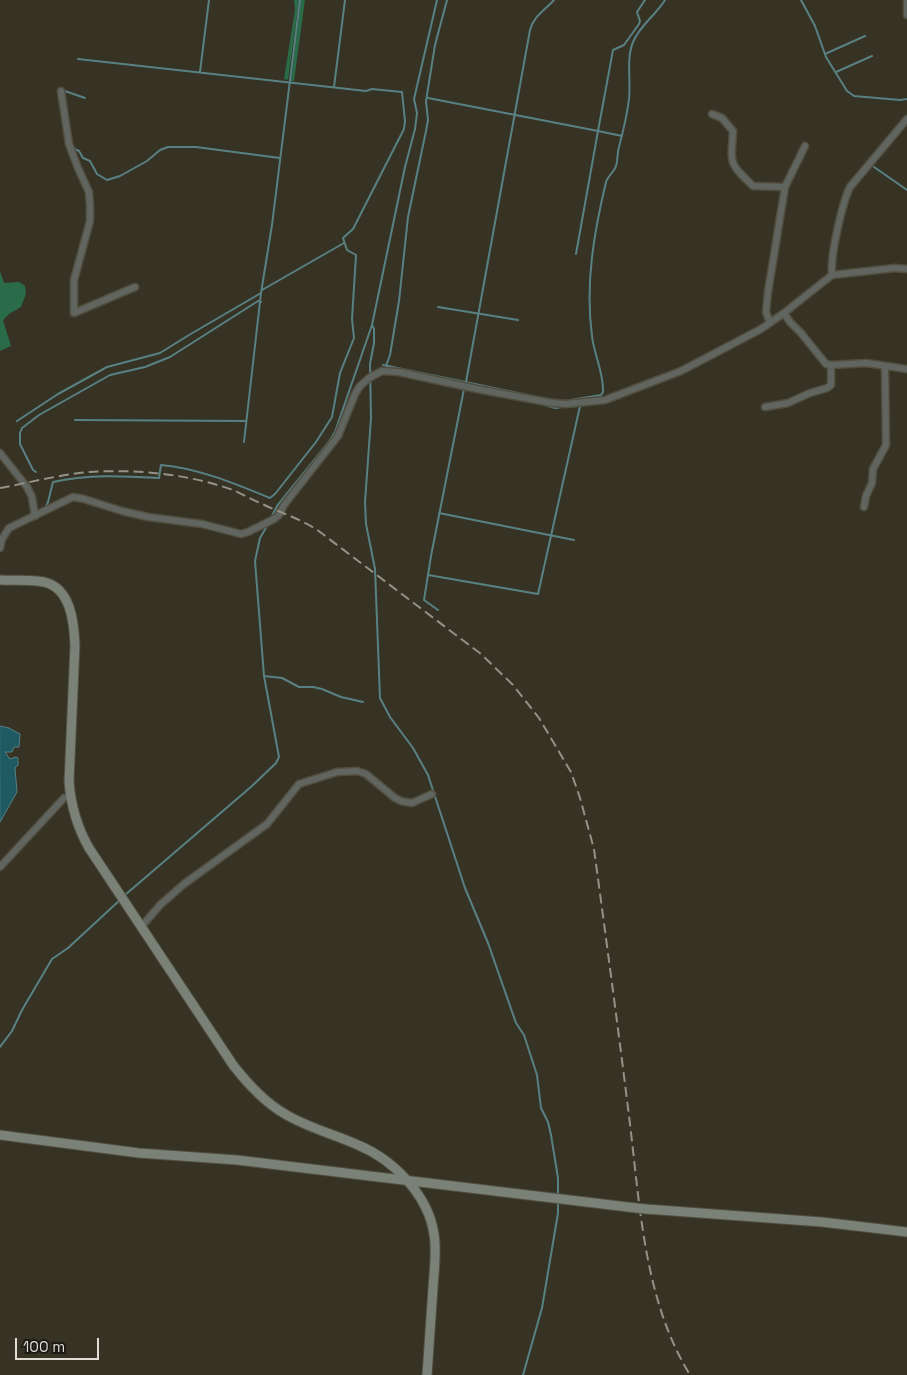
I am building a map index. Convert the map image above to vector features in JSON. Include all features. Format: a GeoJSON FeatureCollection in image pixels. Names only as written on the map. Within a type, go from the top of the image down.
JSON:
{"type":"FeatureCollection","features":[{"type":"Feature","properties":{"kind":"main road"},"geometry":{"type":"LineString","coordinates":[[0,580],[46,582],[58,589],[70,608],[74,631],[74,645],[69,782],[76,821],[81,835],[233,1065],[246,1082],[283,1114],[306,1126],[357,1144],[377,1154],[407,1180],[420,1198],[432,1224],[436,1252],[427,1375]]}},
{"type":"Feature","properties":{"kind":"main road"},"geometry":{"type":"LineString","coordinates":[[0,1135],[130,1152],[237,1160],[641,1208],[822,1222],[907,1232]]}},
{"type":"Feature","properties":{"kind":"street"},"geometry":{"type":"LineString","coordinates":[[907,1],[907,15]]}},
{"type":"Feature","properties":{"kind":"street"},"geometry":{"type":"LineString","coordinates":[[61,91],[69,144],[89,192],[90,206],[90,221],[74,280],[74,313],[136,287]]}},
{"type":"Feature","properties":{"kind":"street"},"geometry":{"type":"LineString","coordinates":[[712,114],[722,118],[733,131],[732,163],[735,169],[753,186],[785,187]]}},
{"type":"Feature","properties":{"kind":"street"},"geometry":{"type":"LineString","coordinates":[[832,275],[845,197],[850,187],[907,119]]}},
{"type":"Feature","properties":{"kind":"street"},"geometry":{"type":"LineString","coordinates":[[770,323],[766,312],[768,292],[785,187],[804,146]]}},
{"type":"Feature","properties":{"kind":"street"},"geometry":{"type":"LineString","coordinates":[[0,548],[2,539],[9,528],[72,497],[139,515],[202,524],[241,534],[248,532],[279,515],[284,505],[338,436],[360,386],[369,378],[382,371],[399,372],[552,403],[566,404],[605,400],[681,371],[770,323],[832,275],[895,268],[907,269]]}},
{"type":"Feature","properties":{"kind":"street"},"geometry":{"type":"LineString","coordinates":[[784,313],[826,364],[866,363],[907,369]]}},
{"type":"Feature","properties":{"kind":"street"},"geometry":{"type":"LineString","coordinates":[[765,407],[788,403],[810,393],[828,388],[831,380],[831,365]]}},
{"type":"Feature","properties":{"kind":"street"},"geometry":{"type":"LineString","coordinates":[[864,506],[872,483],[873,469],[886,445],[885,366]]}},
{"type":"Feature","properties":{"kind":"street"},"geometry":{"type":"LineString","coordinates":[[0,452],[27,487],[32,497],[35,516]]}},
{"type":"Feature","properties":{"kind":"street"},"geometry":{"type":"LineString","coordinates":[[141,927],[160,905],[184,884],[267,824],[299,784],[337,772],[357,771],[366,774],[401,801],[412,803],[432,794]]}},
{"type":"Feature","properties":{"kind":"street"},"geometry":{"type":"LineString","coordinates":[[0,867],[64,798],[70,796]]}},
{"type":"Feature","properties":{"kind":"green space"},"geometry":{"type":"Polygon","coordinates":[[[294,0],[299,0],[288,80],[284,79],[295,10],[294,0]]]}},
{"type":"Feature","properties":{"kind":"green space"},"geometry":{"type":"Polygon","coordinates":[[[301,0],[305,0],[294,81],[291,81],[301,0]]]}},
{"type":"Feature","properties":{"kind":"green space"},"geometry":{"type":"Polygon","coordinates":[[[0,271],[4,283],[19,282],[25,286],[26,294],[21,307],[3,320],[11,346],[0,351],[0,271]]]}},
{"type":"Feature","properties":{"kind":"water"},"geometry":{"type":"Polygon","coordinates":[[[0,726],[20,734],[19,747],[14,747],[12,752],[5,752],[10,759],[18,758],[18,765],[15,768],[17,792],[0,822],[0,726]]]}},
{"type":"Feature","properties":{"kind":"waterway"},"geometry":{"type":"LineString","coordinates":[[200,72],[209,0]]}},
{"type":"Feature","properties":{"kind":"waterway"},"geometry":{"type":"LineString","coordinates":[[17,421],[58,394],[107,367],[160,353],[261,293],[272,225],[300,0]]}},
{"type":"Feature","properties":{"kind":"waterway"},"geometry":{"type":"LineString","coordinates":[[334,87],[345,0]]}},
{"type":"Feature","properties":{"kind":"waterway"},"geometry":{"type":"LineString","coordinates":[[437,0],[414,99],[417,113],[415,129],[405,167],[372,325],[374,329],[374,343],[370,364],[371,418],[365,502],[366,524],[375,569],[380,698],[390,717],[413,748],[428,775],[465,888],[488,943],[516,1023],[524,1035],[537,1075],[541,1108],[548,1122],[551,1135],[558,1178],[558,1196]]}},
{"type":"Feature","properties":{"kind":"waterway"},"geometry":{"type":"LineString","coordinates":[[386,366],[390,355],[399,301],[408,217],[428,120],[426,101],[435,45],[447,0]]}},
{"type":"Feature","properties":{"kind":"waterway"},"geometry":{"type":"LineString","coordinates":[[466,382],[530,30],[537,17],[554,0]]}},
{"type":"Feature","properties":{"kind":"waterway"},"geometry":{"type":"LineString","coordinates":[[428,98],[598,131],[613,50],[624,45],[639,24],[637,12],[645,0]]}},
{"type":"Feature","properties":{"kind":"waterway"},"geometry":{"type":"LineString","coordinates":[[383,365],[547,399],[565,401],[601,395],[603,385],[593,343],[590,317],[590,278],[594,239],[606,182],[616,166],[626,117],[629,99],[629,63],[633,42],[640,30],[665,0]]}},
{"type":"Feature","properties":{"kind":"waterway"},"geometry":{"type":"LineString","coordinates":[[801,0],[815,26],[826,57],[847,91],[854,96],[907,99]]}},
{"type":"Feature","properties":{"kind":"waterway"},"geometry":{"type":"LineString","coordinates":[[825,54],[865,36]]}},
{"type":"Feature","properties":{"kind":"waterway"},"geometry":{"type":"LineString","coordinates":[[836,72],[872,56]]}},
{"type":"Feature","properties":{"kind":"waterway"},"geometry":{"type":"LineString","coordinates":[[46,508],[53,482],[92,477],[159,478],[161,465],[203,473],[270,498],[275,494],[316,442],[332,417],[340,373],[354,338],[352,319],[356,255],[347,250],[343,238],[353,229],[404,129],[405,121],[402,92],[372,89],[366,91],[78,59]]}},
{"type":"Feature","properties":{"kind":"waterway"},"geometry":{"type":"LineString","coordinates":[[64,94],[65,91],[85,98]]}},
{"type":"Feature","properties":{"kind":"waterway"},"geometry":{"type":"LineString","coordinates":[[576,254],[598,131],[622,136]]}},
{"type":"Feature","properties":{"kind":"waterway"},"geometry":{"type":"LineString","coordinates":[[71,143],[83,158],[90,161],[97,174],[107,180],[120,176],[147,161],[160,150],[168,147],[196,147],[280,158]]}},
{"type":"Feature","properties":{"kind":"waterway"},"geometry":{"type":"LineString","coordinates":[[874,167],[907,190]]}},
{"type":"Feature","properties":{"kind":"waterway"},"geometry":{"type":"LineString","coordinates":[[262,290],[344,243]]}},
{"type":"Feature","properties":{"kind":"waterway"},"geometry":{"type":"LineString","coordinates":[[244,442],[261,293]]}},
{"type":"Feature","properties":{"kind":"waterway"},"geometry":{"type":"LineString","coordinates":[[36,472],[33,470],[20,444],[20,433],[22,428],[39,415],[110,375],[145,367],[170,357],[258,301],[261,302]]}},
{"type":"Feature","properties":{"kind":"waterway"},"geometry":{"type":"LineString","coordinates":[[438,307],[518,320]]}},
{"type":"Feature","properties":{"kind":"waterway"},"geometry":{"type":"LineString","coordinates":[[270,520],[277,506],[335,432],[372,325]]}},
{"type":"Feature","properties":{"kind":"waterway"},"geometry":{"type":"LineString","coordinates":[[438,610],[424,600],[464,389]]}},
{"type":"Feature","properties":{"kind":"waterway"},"geometry":{"type":"LineString","coordinates":[[538,403],[555,408],[562,407]]}},
{"type":"Feature","properties":{"kind":"waterway"},"geometry":{"type":"LineString","coordinates":[[567,407],[587,405]]}},
{"type":"Feature","properties":{"kind":"waterway"},"geometry":{"type":"LineString","coordinates":[[428,575],[538,594],[580,406]]}},
{"type":"Feature","properties":{"kind":"waterway"},"geometry":{"type":"LineString","coordinates":[[75,420],[246,421]]}},
{"type":"Feature","properties":{"kind":"waterway"},"geometry":{"type":"LineString","coordinates":[[439,513],[574,540]]}},
{"type":"Feature","properties":{"kind":"waterway"},"geometry":{"type":"LineString","coordinates":[[125,895],[252,786],[276,763],[279,757],[264,676],[255,561],[260,538],[267,526]]}},
{"type":"Feature","properties":{"kind":"waterway"},"geometry":{"type":"LineString","coordinates":[[264,676],[282,678],[299,687],[322,689],[341,697],[363,702]]}},
{"type":"Feature","properties":{"kind":"waterway"},"geometry":{"type":"LineString","coordinates":[[0,1047],[12,1031],[52,959],[68,948],[120,900]]}},
{"type":"Feature","properties":{"kind":"waterway"},"geometry":{"type":"LineString","coordinates":[[523,1375],[542,1308],[558,1213],[558,1201]]}},
{"type":"Feature","properties":{"kind":"railway"},"geometry":{"type":"LineString","coordinates":[[0,488],[79,473],[126,471],[180,476],[233,490],[316,529],[481,654],[513,685],[539,718],[571,772],[594,849],[646,1249],[662,1314],[674,1345],[690,1375]]}}]}
